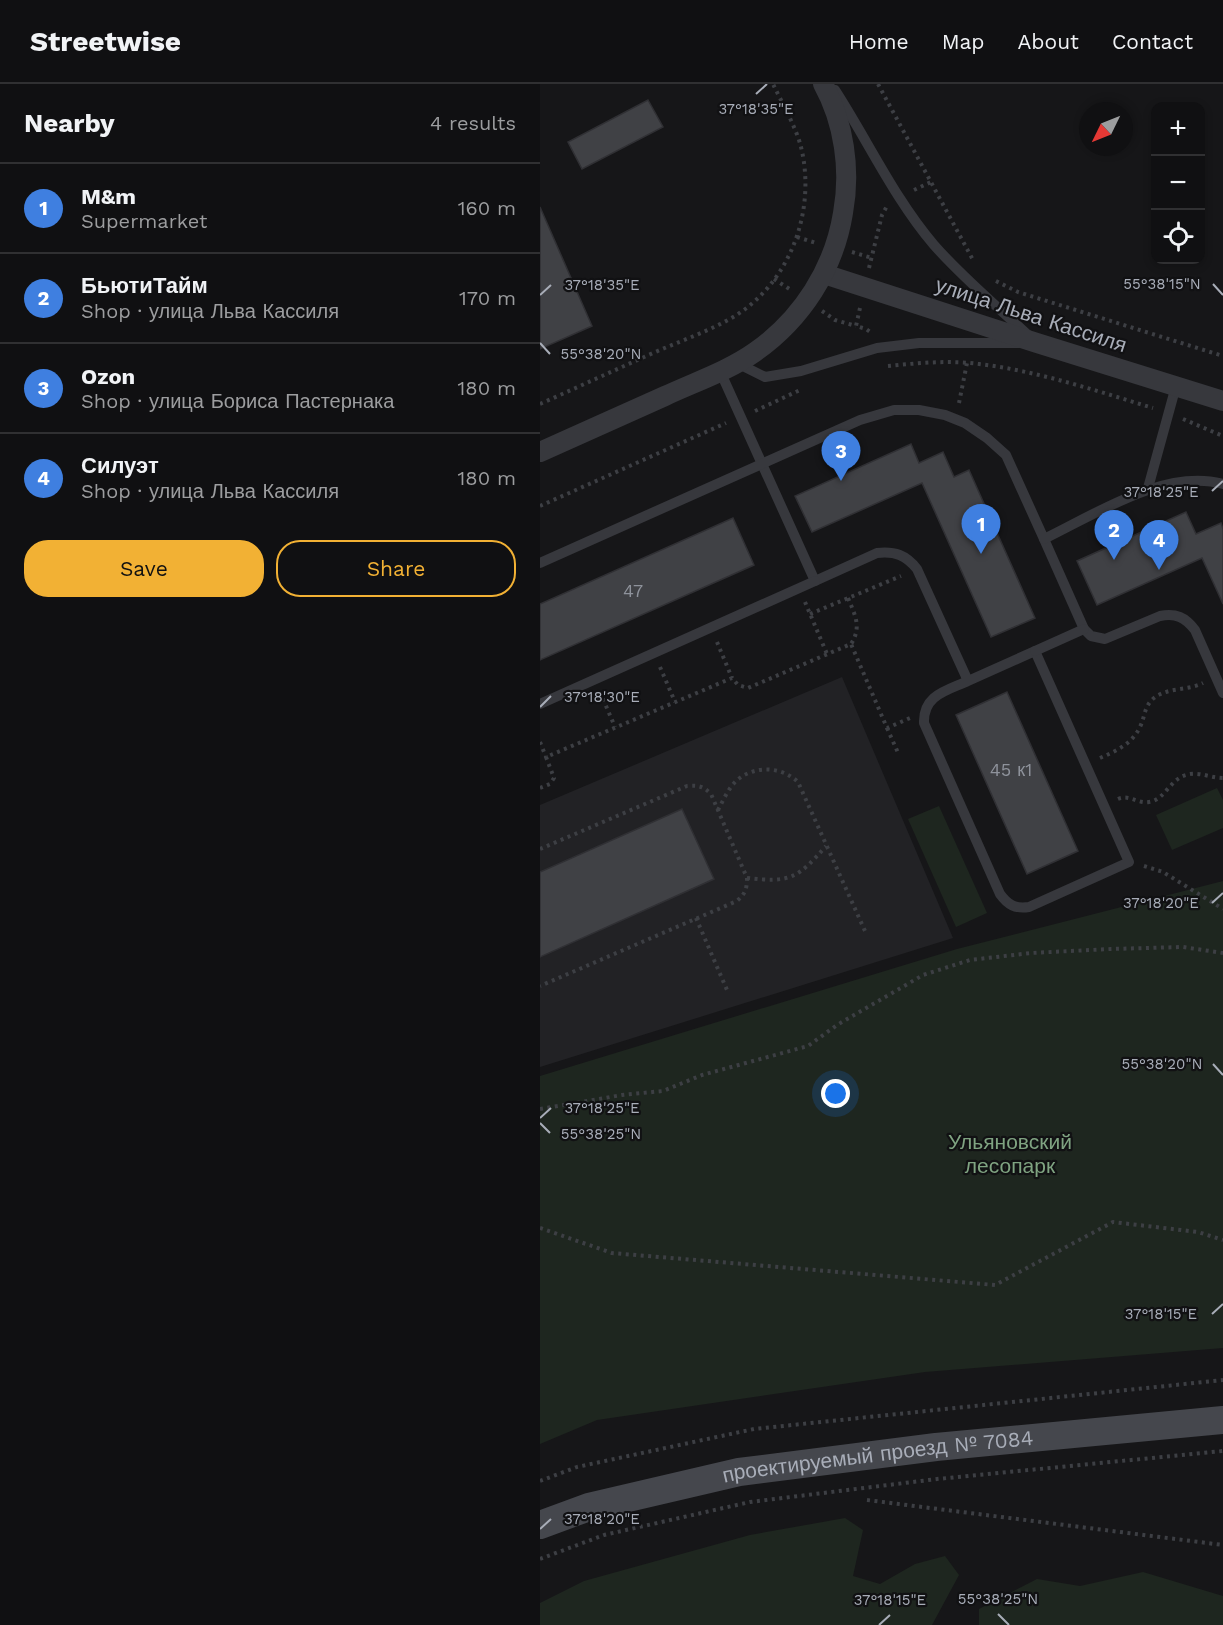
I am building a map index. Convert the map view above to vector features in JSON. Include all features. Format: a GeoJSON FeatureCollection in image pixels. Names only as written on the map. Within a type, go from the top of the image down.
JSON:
{"type":"FeatureCollection","features":[{"type":"Feature","properties":{"kind":"street"},"geometry":{"type":"LineString","coordinates":[[540,452],[728,367],[755,352],[784,328],[807,302],[824,274],[841,225],[846,200],[844,143],[829,95],[823,84]]}},
{"type":"Feature","properties":{"kind":"street","name":"улица Льва Кассиля"},"geometry":{"type":"LineString","coordinates":[[824,274],[1223,401]]}},
{"type":"Feature","properties":{"kind":"street","name":"проектируемый проезд № 7084"},"geometry":{"type":"LineString","coordinates":[[540,1525],[589,1507],[739,1472],[936,1447],[1223,1420]]}},
{"type":"Feature","properties":{"kind":"lane"},"geometry":{"type":"LineString","coordinates":[[831,84],[899,198],[934,244],[959,271],[1037,343]]}},
{"type":"Feature","properties":{"kind":"lane"},"geometry":{"type":"LineString","coordinates":[[815,581],[741,417],[728,367],[765,377],[801,371],[877,348],[919,343],[1037,343]]}},
{"type":"Feature","properties":{"kind":"lane"},"geometry":{"type":"LineString","coordinates":[[1148,488],[1176,386]]}},
{"type":"Feature","properties":{"kind":"lane"},"geometry":{"type":"LineString","coordinates":[[540,563],[860,420],[894,411],[919,410],[956,418],[987,438],[1006,455],[1084,629],[1091,636],[1105,639],[1160,616],[1169,614],[1179,616],[1195,630],[1223,693]]}},
{"type":"Feature","properties":{"kind":"lane"},"geometry":{"type":"LineString","coordinates":[[1044,539],[1148,488],[1198,480],[1223,484]]}},
{"type":"Feature","properties":{"kind":"lane"},"geometry":{"type":"LineString","coordinates":[[540,704],[877,553],[886,552],[902,555],[917,569],[968,681]]}},
{"type":"Feature","properties":{"kind":"lane"},"geometry":{"type":"LineString","coordinates":[[1035,651],[1129,862],[1029,907],[1016,908],[999,894],[928,734],[924,723],[924,712],[931,699],[968,681],[1084,629]]}},
{"type":"Feature","properties":{"kind":"path"},"geometry":{"type":"LineString","coordinates":[[540,404],[729,320],[759,296],[774,279],[797,237],[803,217],[806,192],[801,146],[773,84]]}},
{"type":"Feature","properties":{"kind":"path"},"geometry":{"type":"LineString","coordinates":[[878,84],[958,233],[979,266]]}},
{"type":"Feature","properties":{"kind":"path"},"geometry":{"type":"LineString","coordinates":[[992,278],[1018,292],[1223,356]]}},
{"type":"Feature","properties":{"kind":"path"},"geometry":{"type":"LineString","coordinates":[[883,366],[927,362],[967,363],[1036,375],[1168,412],[1223,436]]}},
{"type":"Feature","properties":{"kind":"path"},"geometry":{"type":"LineString","coordinates":[[956,418],[967,363]]}},
{"type":"Feature","properties":{"kind":"path"},"geometry":{"type":"LineString","coordinates":[[540,506],[803,389]]}},
{"type":"Feature","properties":{"kind":"path"},"geometry":{"type":"LineString","coordinates":[[810,614],[917,569]]}},
{"type":"Feature","properties":{"kind":"path"},"geometry":{"type":"LineString","coordinates":[[799,588],[827,654]]}},
{"type":"Feature","properties":{"kind":"path"},"geometry":{"type":"LineString","coordinates":[[711,627],[732,678],[738,685],[748,688],[851,644],[858,623],[848,598]]}},
{"type":"Feature","properties":{"kind":"path"},"geometry":{"type":"LineString","coordinates":[[851,644],[899,755]]}},
{"type":"Feature","properties":{"kind":"path"},"geometry":{"type":"LineString","coordinates":[[654,653],[675,702]]}},
{"type":"Feature","properties":{"kind":"path"},"geometry":{"type":"LineString","coordinates":[[1085,764],[1117,750],[1130,741],[1140,726],[1145,709],[1154,698],[1165,692],[1190,688],[1216,677]]}},
{"type":"Feature","properties":{"kind":"path"},"geometry":{"type":"LineString","coordinates":[[546,757],[732,678]]}},
{"type":"Feature","properties":{"kind":"path"},"geometry":{"type":"LineString","coordinates":[[594,680],[615,728]]}},
{"type":"Feature","properties":{"kind":"path"},"geometry":{"type":"LineString","coordinates":[[887,728],[924,712]]}},
{"type":"Feature","properties":{"kind":"path"},"geometry":{"type":"LineString","coordinates":[[540,742],[554,778],[550,784],[540,788]]}},
{"type":"Feature","properties":{"kind":"path"},"geometry":{"type":"LineString","coordinates":[[718,810],[736,782],[751,772],[765,769],[791,775],[798,782],[865,931]]}},
{"type":"Feature","properties":{"kind":"path"},"geometry":{"type":"LineString","coordinates":[[1104,805],[1126,796],[1142,803],[1153,801],[1158,799],[1175,780],[1188,774],[1196,773],[1223,778]]}},
{"type":"Feature","properties":{"kind":"path"},"geometry":{"type":"LineString","coordinates":[[540,849],[687,786],[697,785],[711,794],[747,878],[747,888],[737,901],[540,986]]}},
{"type":"Feature","properties":{"kind":"path"},"geometry":{"type":"LineString","coordinates":[[747,878],[780,880],[793,877],[805,870],[826,845]]}},
{"type":"Feature","properties":{"kind":"path"},"geometry":{"type":"LineString","coordinates":[[1129,862],[1163,872],[1223,909]]}},
{"type":"Feature","properties":{"kind":"path"},"geometry":{"type":"LineString","coordinates":[[696,918],[727,990]]}},
{"type":"Feature","properties":{"kind":"path"},"geometry":{"type":"LineString","coordinates":[[540,1109],[622,1095],[663,1091],[702,1075],[808,1046],[837,1025],[923,975],[970,960],[1031,953],[1111,949],[1184,947],[1223,953]]}},
{"type":"Feature","properties":{"kind":"path"},"geometry":{"type":"LineString","coordinates":[[540,1227],[612,1253],[995,1285],[1113,1222],[1198,1232],[1223,1240]]}},
{"type":"Feature","properties":{"kind":"path"},"geometry":{"type":"LineString","coordinates":[[540,1481],[577,1467],[754,1429],[1223,1380]]}},
{"type":"Feature","properties":{"kind":"path"},"geometry":{"type":"LineString","coordinates":[[540,1559],[604,1535],[750,1502],[937,1479],[1223,1451]]}},
{"type":"Feature","properties":{"kind":"path"},"geometry":{"type":"LineString","coordinates":[[867,1500],[1223,1545]]}},
{"type":"Feature","properties":{"kind":"shaded area"},"geometry":{"type":"Polygon","coordinates":[[[842,677],[953,938],[540,1067],[540,805],[842,677]]]}},
{"type":"Feature","properties":{"kind":"green space"},"geometry":{"type":"Polygon","coordinates":[[[1217,788],[1223,800],[1223,828],[1172,850],[1156,815],[1217,788]]]}},
{"type":"Feature","properties":{"kind":"green space"},"geometry":{"type":"Polygon","coordinates":[[[939,806],[987,913],[956,927],[908,819],[939,806]]]}},
{"type":"Feature","properties":{"kind":"green space","name":"Ульяновский лесопарк"},"geometry":{"type":"Polygon","coordinates":[[[1223,881],[1223,1348],[925,1372],[597,1420],[540,1444],[540,1076],[957,949],[1223,881]]]}},
{"type":"Feature","properties":{"kind":"green space"},"geometry":{"type":"Polygon","coordinates":[[[845,1518],[863,1530],[853,1576],[880,1584],[915,1564],[945,1556],[959,1575],[932,1625],[540,1625],[540,1603],[584,1581],[750,1535],[845,1518]]]}},
{"type":"Feature","properties":{"kind":"green space"},"geometry":{"type":"Polygon","coordinates":[[[1143,1572],[1223,1596],[1223,1625],[979,1625],[979,1609],[1037,1579],[1080,1586],[1143,1572]]]}},
{"type":"Feature","properties":{"kind":"building"},"geometry":{"type":"Polygon","coordinates":[[[648,100],[663,127],[582,169],[568,142],[648,100]]]}},
{"type":"Feature","properties":{"kind":"building"},"geometry":{"type":"Polygon","coordinates":[[[540,207],[592,326],[540,349],[540,207]]]}},
{"type":"Feature","properties":{"kind":"building"},"geometry":{"type":"Polygon","coordinates":[[[911,444],[919,463],[943,452],[954,477],[969,470],[1035,618],[991,637],[922,483],[812,532],[795,496],[911,444]]]}},
{"type":"Feature","properties":{"kind":"building"},"geometry":{"type":"Polygon","coordinates":[[[1186,512],[1196,534],[1221,523],[1223,529],[1223,604],[1202,558],[1097,605],[1077,561],[1186,512]]]}},
{"type":"Feature","properties":{"kind":"building"},"geometry":{"type":"Polygon","coordinates":[[[733,518],[754,565],[540,660],[540,604],[733,518]]]}},
{"type":"Feature","properties":{"kind":"building"},"geometry":{"type":"Polygon","coordinates":[[[1007,692],[1078,851],[1027,874],[956,715],[1007,692]]]}},
{"type":"Feature","properties":{"kind":"building"},"geometry":{"type":"Polygon","coordinates":[[[682,809],[714,879],[540,957],[540,872],[682,809]]]}},
{"type":"Feature","properties":{"kind":"place","name":"Ozon"},"geometry":{"type":"Point","coordinates":[841,481]}},
{"type":"Feature","properties":{"kind":"place","name":"M&m"},"geometry":{"type":"Point","coordinates":[981,554]}},
{"type":"Feature","properties":{"kind":"place","name":"БьютиТайм"},"geometry":{"type":"Point","coordinates":[1114,560]}},
{"type":"Feature","properties":{"kind":"place","name":"Силуэт"},"geometry":{"type":"Point","coordinates":[1159,570]}}]}
